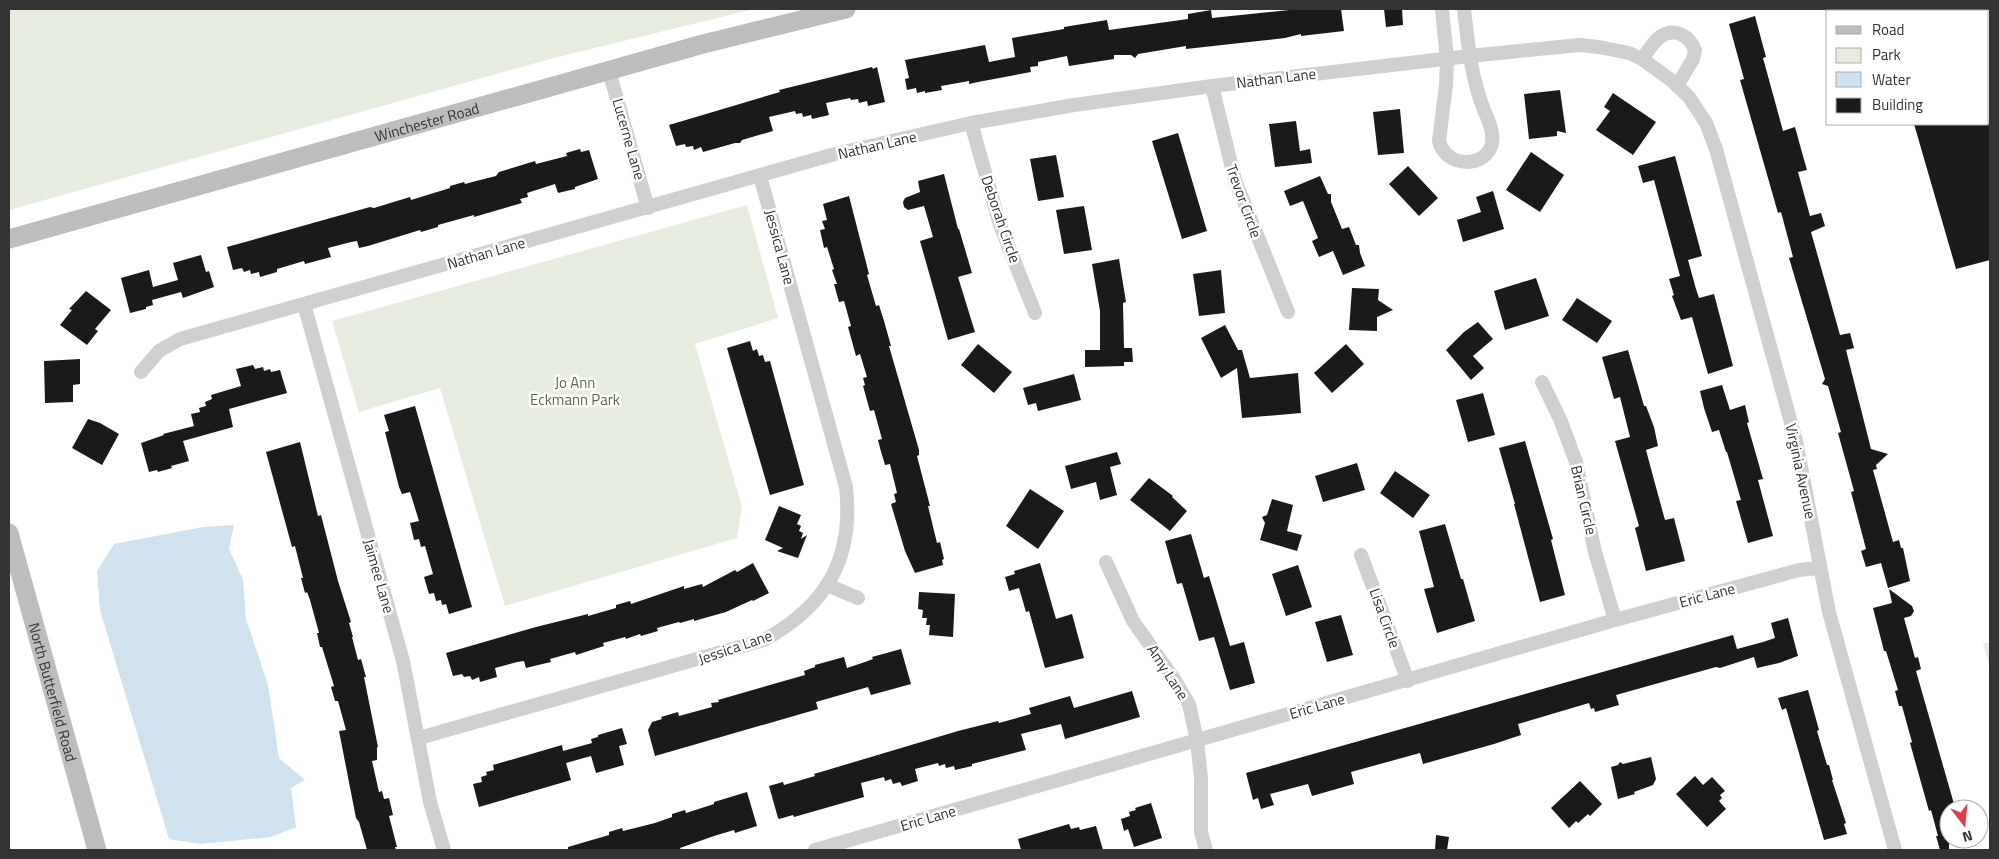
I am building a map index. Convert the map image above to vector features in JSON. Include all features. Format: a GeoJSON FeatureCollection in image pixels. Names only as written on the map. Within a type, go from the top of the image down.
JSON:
{"type":"FeatureCollection","features":[{"type":"Feature","properties":{"kind":"main road","name":"Winchester Road"},"geometry":{"type":"LineString","coordinates":[[9,239],[764,28],[846,9]]}},
{"type":"Feature","properties":{"kind":"main road","name":"North Butterfield Road"},"geometry":{"type":"LineString","coordinates":[[9,533],[97,850]]}},
{"type":"Feature","properties":{"kind":"street"},"geometry":{"type":"LineString","coordinates":[[1442,9],[1447,59],[1446,85],[1439,141],[1441,149],[1446,155],[1453,161],[1463,162],[1485,155],[1492,145],[1492,134],[1476,90],[1469,56],[1464,9]]}},
{"type":"Feature","properties":{"kind":"street"},"geometry":{"type":"LineString","coordinates":[[1642,59],[1660,38],[1671,32],[1683,34],[1688,38],[1695,50],[1694,59],[1677,86]]}},
{"type":"Feature","properties":{"kind":"street","name":"Nathan Lane"},"geometry":{"type":"LineString","coordinates":[[141,372],[159,351],[180,339],[835,154],[971,124],[1074,105],[1212,86],[1579,45],[1599,47],[1642,59]]}},
{"type":"Feature","properties":{"kind":"street","name":"Virginia Avenue"},"geometry":{"type":"LineString","coordinates":[[1642,59],[1677,86],[1689,98],[1706,123],[1718,158],[1796,441],[1829,612],[1895,850]]}},
{"type":"Feature","properties":{"kind":"street","name":"Lucerne Lane"},"geometry":{"type":"LineString","coordinates":[[609,71],[648,208]]}},
{"type":"Feature","properties":{"kind":"street","name":"Trevor Circle"},"geometry":{"type":"LineString","coordinates":[[1212,86],[1235,180],[1288,312]]}},
{"type":"Feature","properties":{"kind":"street","name":"Deborah Circle"},"geometry":{"type":"LineString","coordinates":[[971,124],[1000,224],[1035,313]]}},
{"type":"Feature","properties":{"kind":"street","name":"Jessica Lane"},"geometry":{"type":"LineString","coordinates":[[418,738],[764,640],[802,616],[818,599],[827,585],[836,570],[847,526],[846,487],[760,176]]}},
{"type":"Feature","properties":{"kind":"street","name":"Jaimee Lane"},"geometry":{"type":"LineString","coordinates":[[304,304],[403,660],[430,802],[444,850]]}},
{"type":"Feature","properties":{"kind":"street","name":"Brian Circle"},"geometry":{"type":"LineString","coordinates":[[1542,382],[1560,418],[1576,462],[1596,552],[1615,620]]}},
{"type":"Feature","properties":{"kind":"street","name":"Lisa Circle"},"geometry":{"type":"LineString","coordinates":[[1362,555],[1408,681]]}},
{"type":"Feature","properties":{"kind":"street","name":"Amy Lane"},"geometry":{"type":"LineString","coordinates":[[1106,562],[1133,621],[1174,679],[1189,704],[1197,741],[1201,778],[1201,832],[1206,850]]}},
{"type":"Feature","properties":{"kind":"street","name":"Eric Lane"},"geometry":{"type":"LineString","coordinates":[[815,850],[1615,620],[1798,570],[1820,568]]}},
{"type":"Feature","properties":{"kind":"street"},"geometry":{"type":"LineString","coordinates":[[827,585],[858,598]]}},
{"type":"Feature","properties":{"kind":"green space"},"geometry":{"type":"Polygon","coordinates":[[[9,9],[754,9],[554,58],[9,210],[9,9]]]}},
{"type":"Feature","properties":{"kind":"green space","name":"Jo Ann Eckmann Park"},"geometry":{"type":"Polygon","coordinates":[[[747,205],[778,318],[695,344],[742,507],[737,538],[505,606],[440,388],[359,412],[332,321],[747,205]]]}},
{"type":"Feature","properties":{"kind":"green space"},"geometry":{"type":"Polygon","coordinates":[[[1990,642],[1990,669],[1983,644],[1990,642]]]}},
{"type":"Feature","properties":{"kind":"water"},"geometry":{"type":"Polygon","coordinates":[[[234,525],[229,549],[243,580],[246,619],[268,685],[279,758],[305,780],[291,788],[296,827],[271,837],[200,844],[169,839],[100,610],[97,571],[114,544],[203,527],[234,525]]]}},
{"type":"Feature","properties":{"kind":"building"},"geometry":{"type":"Polygon","coordinates":[[[1299,9],[1341,9],[1344,31],[1301,36],[1301,34],[1285,38],[1186,49],[1186,46],[1138,54],[1135,58],[1131,55],[1114,55],[1114,59],[1069,66],[1067,56],[1038,62],[1038,66],[1030,67],[1031,72],[969,84],[969,81],[941,86],[942,90],[925,93],[925,91],[917,93],[916,88],[907,90],[905,79],[909,78],[905,60],[985,45],[989,62],[1015,57],[1012,38],[1064,29],[1064,27],[1107,20],[1109,30],[1188,19],[1188,14],[1211,10],[1212,18],[1299,9]]]}},
{"type":"Feature","properties":{"kind":"building"},"geometry":{"type":"Polygon","coordinates":[[[1384,9],[1402,9],[1403,25],[1386,27],[1384,9]]]}},
{"type":"Feature","properties":{"kind":"building"},"geometry":{"type":"Polygon","coordinates":[[[1755,16],[1766,57],[1763,58],[1783,131],[1795,127],[1807,170],[1798,172],[1810,216],[1821,213],[1825,226],[1811,232],[1840,335],[1850,333],[1854,348],[1846,350],[1871,449],[1888,454],[1876,465],[1877,469],[1873,470],[1893,542],[1899,540],[1901,548],[1903,548],[1910,581],[1888,588],[1881,563],[1866,567],[1861,551],[1866,549],[1851,492],[1854,491],[1838,433],[1841,432],[1828,386],[1822,384],[1825,379],[1789,258],[1793,257],[1781,212],[1778,213],[1740,80],[1744,79],[1729,24],[1755,16]]]}},
{"type":"Feature","properties":{"kind":"building"},"geometry":{"type":"Polygon","coordinates":[[[872,67],[873,69],[877,67],[885,102],[868,106],[867,101],[859,103],[858,99],[851,100],[850,98],[826,103],[829,115],[812,119],[811,115],[803,117],[802,113],[796,114],[795,111],[769,117],[773,131],[742,140],[740,143],[703,152],[701,147],[694,150],[693,146],[686,147],[685,144],[676,146],[669,125],[780,92],[779,90],[872,67]]]}},
{"type":"Feature","properties":{"kind":"building"},"geometry":{"type":"Polygon","coordinates":[[[1560,90],[1566,133],[1557,131],[1557,136],[1529,139],[1524,94],[1560,90]]]}},
{"type":"Feature","properties":{"kind":"building"},"geometry":{"type":"Polygon","coordinates":[[[1613,93],[1656,122],[1633,155],[1596,130],[1610,111],[1604,107],[1613,93]]]}},
{"type":"Feature","properties":{"kind":"building"},"geometry":{"type":"Polygon","coordinates":[[[1400,109],[1404,153],[1378,155],[1373,112],[1400,109]]]}},
{"type":"Feature","properties":{"kind":"building"},"geometry":{"type":"Polygon","coordinates":[[[1296,121],[1300,151],[1310,149],[1312,163],[1275,167],[1269,124],[1296,121]]]}},
{"type":"Feature","properties":{"kind":"building"},"geometry":{"type":"Polygon","coordinates":[[[1990,124],[1990,260],[1956,269],[1914,125],[1990,124]]]}},
{"type":"Feature","properties":{"kind":"building"},"geometry":{"type":"Polygon","coordinates":[[[1178,133],[1207,231],[1182,239],[1152,141],[1178,133]]]}},
{"type":"Feature","properties":{"kind":"building"},"geometry":{"type":"Polygon","coordinates":[[[580,149],[581,152],[589,150],[598,179],[575,187],[575,189],[558,193],[555,184],[527,193],[528,197],[520,199],[522,203],[368,246],[359,248],[357,241],[328,248],[331,257],[305,264],[304,261],[277,269],[277,272],[260,277],[259,272],[251,274],[250,270],[244,272],[242,268],[233,270],[227,247],[370,207],[374,208],[410,197],[411,200],[464,182],[465,184],[496,176],[499,172],[535,161],[536,164],[567,156],[566,153],[580,149]]]}},
{"type":"Feature","properties":{"kind":"building"},"geometry":{"type":"Polygon","coordinates":[[[1531,152],[1564,175],[1540,212],[1506,190],[1531,152]]]}},
{"type":"Feature","properties":{"kind":"building"},"geometry":{"type":"Polygon","coordinates":[[[1056,155],[1064,197],[1038,201],[1030,159],[1056,155]]]}},
{"type":"Feature","properties":{"kind":"building"},"geometry":{"type":"Polygon","coordinates":[[[1675,156],[1702,256],[1688,260],[1696,289],[1699,298],[1714,294],[1733,366],[1708,374],[1692,317],[1681,320],[1672,296],[1674,295],[1669,279],[1680,276],[1654,180],[1643,183],[1638,166],[1675,156]]]}},
{"type":"Feature","properties":{"kind":"building"},"geometry":{"type":"Polygon","coordinates":[[[1408,166],[1438,198],[1419,216],[1389,184],[1408,166]]]}},
{"type":"Feature","properties":{"kind":"building"},"geometry":{"type":"Polygon","coordinates":[[[944,174],[972,273],[958,277],[975,332],[948,340],[920,241],[933,237],[924,206],[908,210],[904,207],[903,202],[905,198],[920,192],[918,181],[944,174]]]}},
{"type":"Feature","properties":{"kind":"building"},"geometry":{"type":"Polygon","coordinates":[[[1320,176],[1328,194],[1331,194],[1331,202],[1342,229],[1349,227],[1356,245],[1359,245],[1365,266],[1343,275],[1333,251],[1319,257],[1312,241],[1318,238],[1303,201],[1290,206],[1284,191],[1320,176]]]}},
{"type":"Feature","properties":{"kind":"building"},"geometry":{"type":"Polygon","coordinates":[[[1493,191],[1504,229],[1463,242],[1457,220],[1481,212],[1476,197],[1493,191]]]}},
{"type":"Feature","properties":{"kind":"building"},"geometry":{"type":"Polygon","coordinates":[[[849,196],[869,274],[867,275],[876,306],[879,305],[884,321],[891,346],[889,346],[919,450],[919,455],[917,456],[930,506],[928,506],[937,543],[940,542],[944,559],[942,560],[943,565],[915,573],[905,551],[891,504],[896,502],[894,494],[897,493],[890,464],[885,465],[880,448],[878,440],[882,439],[874,410],[870,411],[863,386],[865,385],[863,378],[867,377],[860,354],[856,356],[848,327],[851,326],[844,301],[839,302],[834,284],[837,284],[832,270],[834,269],[827,247],[824,248],[820,230],[825,229],[822,221],[827,220],[823,204],[849,196]]]}},
{"type":"Feature","properties":{"kind":"building"},"geometry":{"type":"Polygon","coordinates":[[[1084,206],[1092,250],[1064,254],[1056,210],[1084,206]]]}},
{"type":"Feature","properties":{"kind":"building"},"geometry":{"type":"Polygon","coordinates":[[[201,255],[206,272],[209,271],[214,287],[183,298],[181,292],[152,300],[153,305],[130,313],[121,278],[149,270],[153,287],[178,280],[173,263],[201,255]]]}},
{"type":"Feature","properties":{"kind":"building"},"geometry":{"type":"Polygon","coordinates":[[[1119,259],[1126,302],[1123,303],[1124,348],[1132,348],[1133,362],[1124,362],[1124,366],[1085,367],[1085,350],[1100,350],[1100,311],[1092,264],[1119,259]]]}},
{"type":"Feature","properties":{"kind":"building"},"geometry":{"type":"Polygon","coordinates":[[[1221,270],[1225,313],[1199,316],[1193,274],[1221,270]]]}},
{"type":"Feature","properties":{"kind":"building"},"geometry":{"type":"Polygon","coordinates":[[[1536,278],[1549,316],[1505,330],[1494,291],[1536,278]]]}},
{"type":"Feature","properties":{"kind":"building"},"geometry":{"type":"Polygon","coordinates":[[[1352,288],[1379,289],[1378,300],[1393,310],[1377,317],[1377,331],[1349,330],[1352,288]]]}},
{"type":"Feature","properties":{"kind":"building"},"geometry":{"type":"Polygon","coordinates":[[[86,291],[111,310],[95,329],[98,331],[87,345],[60,325],[72,310],[69,309],[86,291]]]}},
{"type":"Feature","properties":{"kind":"building"},"geometry":{"type":"Polygon","coordinates":[[[1577,298],[1612,321],[1597,343],[1562,320],[1577,298]]]}},
{"type":"Feature","properties":{"kind":"building"},"geometry":{"type":"Polygon","coordinates":[[[1478,322],[1493,339],[1473,356],[1484,368],[1471,380],[1446,350],[1464,332],[1478,322]]]}},
{"type":"Feature","properties":{"kind":"building"},"geometry":{"type":"Polygon","coordinates":[[[1225,325],[1238,350],[1242,350],[1250,378],[1298,373],[1301,413],[1242,418],[1237,368],[1221,378],[1201,338],[1225,325]]]}},
{"type":"Feature","properties":{"kind":"building"},"geometry":{"type":"Polygon","coordinates":[[[750,341],[753,351],[757,349],[759,356],[763,355],[765,362],[770,361],[804,485],[770,495],[727,348],[750,341]]]}},
{"type":"Feature","properties":{"kind":"building"},"geometry":{"type":"Polygon","coordinates":[[[978,344],[1012,372],[994,393],[961,365],[978,344]]]}},
{"type":"Feature","properties":{"kind":"building"},"geometry":{"type":"Polygon","coordinates":[[[1346,344],[1364,364],[1332,393],[1314,373],[1346,344]]]}},
{"type":"Feature","properties":{"kind":"building"},"geometry":{"type":"Polygon","coordinates":[[[1628,350],[1644,406],[1646,406],[1654,427],[1658,446],[1646,450],[1654,480],[1665,520],[1674,518],[1685,561],[1646,571],[1635,528],[1639,526],[1615,441],[1630,437],[1620,397],[1614,399],[1602,357],[1628,350]]]}},
{"type":"Feature","properties":{"kind":"building"},"geometry":{"type":"Polygon","coordinates":[[[80,359],[80,384],[73,385],[73,402],[45,403],[44,361],[80,359]]]}},
{"type":"Feature","properties":{"kind":"building"},"geometry":{"type":"Polygon","coordinates":[[[253,365],[255,369],[263,367],[264,371],[270,369],[271,372],[280,370],[287,393],[229,409],[233,427],[183,441],[189,461],[158,472],[157,470],[149,472],[141,443],[163,434],[194,426],[191,414],[200,412],[199,408],[206,406],[205,402],[212,399],[211,395],[241,386],[236,369],[253,365]]]}},
{"type":"Feature","properties":{"kind":"building"},"geometry":{"type":"Polygon","coordinates":[[[1074,374],[1081,400],[1038,411],[1036,403],[1028,405],[1023,388],[1074,374]]]}},
{"type":"Feature","properties":{"kind":"building"},"geometry":{"type":"Polygon","coordinates":[[[1722,385],[1730,410],[1745,405],[1749,422],[1747,423],[1763,479],[1758,480],[1773,536],[1748,543],[1736,501],[1741,500],[1727,452],[1719,430],[1712,432],[1700,391],[1722,385]]]}},
{"type":"Feature","properties":{"kind":"building"},"geometry":{"type":"Polygon","coordinates":[[[1483,393],[1495,435],[1468,442],[1456,400],[1483,393]]]}},
{"type":"Feature","properties":{"kind":"building"},"geometry":{"type":"Polygon","coordinates":[[[415,406],[472,607],[449,614],[446,604],[442,605],[441,600],[436,601],[434,593],[429,594],[424,577],[433,574],[425,546],[421,547],[419,539],[414,540],[410,523],[419,521],[410,492],[402,494],[399,487],[385,432],[389,431],[384,415],[415,406]]]}},
{"type":"Feature","properties":{"kind":"building"},"geometry":{"type":"Polygon","coordinates":[[[88,419],[100,423],[119,434],[102,465],[72,448],[88,419]]]}},
{"type":"Feature","properties":{"kind":"building"},"geometry":{"type":"Polygon","coordinates":[[[1525,441],[1553,539],[1551,540],[1565,595],[1540,602],[1499,448],[1525,441]]]}},
{"type":"Feature","properties":{"kind":"building"},"geometry":{"type":"Polygon","coordinates":[[[300,442],[318,516],[321,515],[351,622],[349,623],[358,660],[361,659],[366,677],[364,677],[378,747],[377,760],[372,761],[379,792],[382,791],[384,799],[389,798],[393,815],[389,816],[397,847],[395,847],[396,850],[367,850],[359,822],[356,818],[339,731],[346,730],[338,701],[335,701],[331,687],[334,686],[322,647],[320,647],[317,633],[319,633],[310,600],[307,592],[305,593],[295,546],[292,547],[266,452],[300,442]]]}},
{"type":"Feature","properties":{"kind":"building"},"geometry":{"type":"Polygon","coordinates":[[[1117,452],[1121,464],[1110,467],[1117,495],[1100,500],[1096,482],[1071,489],[1065,466],[1117,452]]]}},
{"type":"Feature","properties":{"kind":"building"},"geometry":{"type":"Polygon","coordinates":[[[1357,463],[1365,490],[1323,502],[1315,476],[1357,463]]]}},
{"type":"Feature","properties":{"kind":"building"},"geometry":{"type":"Polygon","coordinates":[[[1395,471],[1430,495],[1413,518],[1380,493],[1395,471]]]}},
{"type":"Feature","properties":{"kind":"building"},"geometry":{"type":"Polygon","coordinates":[[[1149,478],[1173,496],[1187,511],[1170,531],[1130,500],[1149,478]]]}},
{"type":"Feature","properties":{"kind":"building"},"geometry":{"type":"Polygon","coordinates":[[[1030,489],[1064,511],[1038,549],[1006,526],[1030,489]]]}},
{"type":"Feature","properties":{"kind":"building"},"geometry":{"type":"Polygon","coordinates":[[[1272,499],[1293,505],[1287,531],[1302,535],[1297,551],[1260,540],[1265,523],[1262,517],[1267,515],[1272,499]]]}},
{"type":"Feature","properties":{"kind":"building"},"geometry":{"type":"Polygon","coordinates":[[[779,506],[801,515],[797,524],[801,526],[799,531],[803,533],[801,539],[807,535],[798,558],[777,551],[783,548],[765,540],[779,506]]]}},
{"type":"Feature","properties":{"kind":"building"},"geometry":{"type":"Polygon","coordinates":[[[1445,524],[1475,621],[1437,633],[1424,589],[1434,587],[1419,531],[1445,524]]]}},
{"type":"Feature","properties":{"kind":"building"},"geometry":{"type":"Polygon","coordinates":[[[1191,534],[1204,578],[1209,576],[1230,646],[1244,642],[1255,683],[1230,690],[1214,637],[1199,641],[1182,583],[1177,584],[1165,541],[1191,534]]]}},
{"type":"Feature","properties":{"kind":"building"},"geometry":{"type":"Polygon","coordinates":[[[753,563],[769,593],[726,612],[694,621],[694,619],[657,628],[658,631],[641,636],[640,634],[626,639],[625,637],[603,643],[604,646],[576,655],[575,652],[550,659],[551,662],[526,668],[524,661],[495,668],[497,677],[480,682],[479,677],[472,680],[470,676],[464,677],[462,674],[453,676],[446,653],[536,627],[588,614],[588,616],[616,608],[616,605],[630,601],[631,604],[684,586],[684,589],[702,584],[703,587],[753,563]]]}},
{"type":"Feature","properties":{"kind":"building"},"geometry":{"type":"Polygon","coordinates":[[[1040,563],[1056,619],[1072,614],[1084,658],[1045,668],[1029,611],[1026,612],[1019,588],[1009,591],[1005,577],[1015,574],[1014,571],[1040,563]]]}},
{"type":"Feature","properties":{"kind":"building"},"geometry":{"type":"Polygon","coordinates":[[[1298,565],[1312,607],[1286,616],[1272,574],[1298,565]]]}},
{"type":"Feature","properties":{"kind":"building"},"geometry":{"type":"Polygon","coordinates":[[[1889,589],[1912,606],[1914,611],[1911,616],[1904,618],[1915,658],[1918,657],[1921,669],[1916,671],[1953,799],[1939,799],[1939,846],[1936,836],[1938,836],[1910,743],[1912,742],[1902,706],[1899,706],[1895,691],[1898,690],[1886,651],[1884,651],[1873,608],[1892,603],[1889,589]]]}},
{"type":"Feature","properties":{"kind":"building"},"geometry":{"type":"Polygon","coordinates":[[[919,592],[955,594],[953,637],[929,635],[930,625],[926,625],[927,618],[922,618],[923,610],[918,609],[919,592]]]}},
{"type":"Feature","properties":{"kind":"building"},"geometry":{"type":"Polygon","coordinates":[[[1341,615],[1353,655],[1327,662],[1315,622],[1341,615]]]}},
{"type":"Feature","properties":{"kind":"building"},"geometry":{"type":"Polygon","coordinates":[[[1788,618],[1798,656],[1779,663],[1757,668],[1754,657],[1720,668],[1716,667],[1616,695],[1619,705],[1595,712],[1594,708],[1591,709],[1589,703],[1518,724],[1521,735],[1494,744],[1423,764],[1420,753],[1351,772],[1354,784],[1312,796],[1308,784],[1270,794],[1274,805],[1261,809],[1258,798],[1253,800],[1246,773],[1733,635],[1737,649],[1763,642],[1775,638],[1771,623],[1788,618]]]}},
{"type":"Feature","properties":{"kind":"building"},"geometry":{"type":"Polygon","coordinates":[[[901,649],[911,684],[871,695],[868,687],[816,702],[818,709],[655,756],[648,730],[652,722],[662,719],[661,717],[678,712],[679,716],[712,707],[711,703],[719,702],[718,700],[805,675],[804,671],[815,667],[815,665],[844,657],[847,668],[873,659],[872,657],[901,649]]]}},
{"type":"Feature","properties":{"kind":"building"},"geometry":{"type":"Polygon","coordinates":[[[1808,690],[1819,730],[1817,731],[1846,823],[1844,824],[1847,834],[1824,840],[1786,708],[1782,710],[1778,698],[1808,690]]]}},
{"type":"Feature","properties":{"kind":"building"},"geometry":{"type":"Polygon","coordinates":[[[1132,691],[1140,717],[1065,739],[1061,724],[1021,734],[1026,750],[955,770],[954,766],[946,768],[945,764],[939,766],[938,763],[915,769],[918,781],[902,786],[900,782],[893,784],[891,779],[885,781],[884,777],[861,783],[864,797],[794,817],[793,815],[778,818],[769,786],[783,782],[784,785],[815,776],[814,774],[958,731],[998,721],[999,723],[1031,714],[1029,708],[1070,696],[1074,708],[1132,691]]]}},
{"type":"Feature","properties":{"kind":"building"},"geometry":{"type":"Polygon","coordinates":[[[622,728],[627,744],[619,746],[624,765],[596,773],[591,756],[566,763],[571,780],[479,807],[473,784],[482,782],[481,777],[487,775],[486,772],[494,770],[493,765],[562,745],[563,751],[592,743],[591,739],[598,737],[598,735],[622,728]]]}},
{"type":"Feature","properties":{"kind":"building"},"geometry":{"type":"Polygon","coordinates":[[[1651,757],[1656,779],[1653,785],[1634,792],[1635,794],[1618,799],[1611,767],[1618,765],[1620,762],[1623,764],[1651,757]]]}},
{"type":"Feature","properties":{"kind":"building"},"geometry":{"type":"Polygon","coordinates":[[[1695,776],[1703,785],[1712,777],[1725,791],[1720,795],[1722,798],[1719,801],[1726,809],[1707,827],[1676,794],[1695,776]]]}},
{"type":"Feature","properties":{"kind":"building"},"geometry":{"type":"Polygon","coordinates":[[[1580,781],[1602,804],[1590,816],[1588,814],[1569,828],[1551,808],[1580,781]]]}},
{"type":"Feature","properties":{"kind":"building"},"geometry":{"type":"Polygon","coordinates":[[[747,792],[757,826],[735,833],[734,830],[714,836],[680,848],[681,850],[568,850],[568,847],[609,835],[609,832],[622,828],[623,831],[655,823],[672,817],[672,814],[685,810],[686,813],[747,792]]]}},
{"type":"Feature","properties":{"kind":"building"},"geometry":{"type":"Polygon","coordinates":[[[1151,803],[1162,838],[1134,847],[1128,829],[1124,831],[1121,819],[1130,816],[1129,812],[1136,810],[1135,808],[1151,803]]]}},
{"type":"Feature","properties":{"kind":"building"},"geometry":{"type":"Polygon","coordinates":[[[1069,824],[1071,829],[1079,827],[1080,830],[1096,826],[1103,850],[1021,850],[1018,839],[1069,824]]]}},
{"type":"Feature","properties":{"kind":"building"},"geometry":{"type":"Polygon","coordinates":[[[1436,835],[1449,837],[1447,850],[1435,850],[1436,835]]]}}]}
